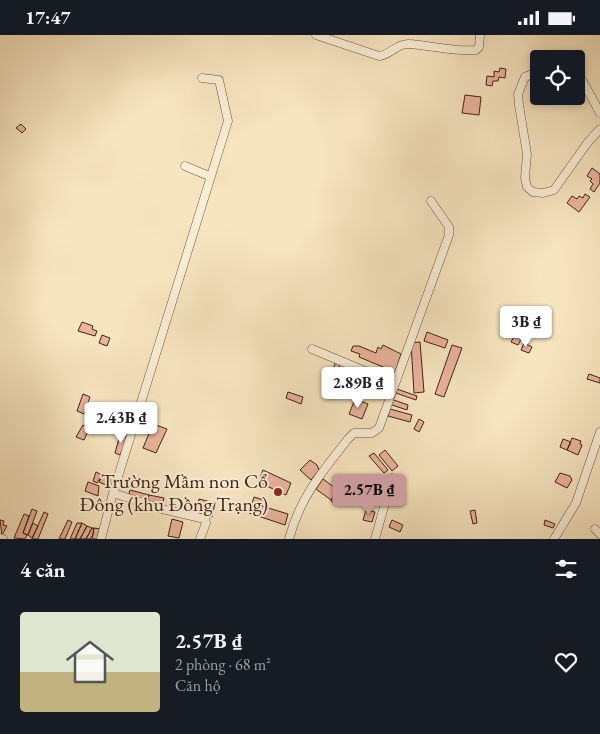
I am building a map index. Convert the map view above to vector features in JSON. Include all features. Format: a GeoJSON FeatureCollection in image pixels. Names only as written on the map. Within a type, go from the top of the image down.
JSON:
{"type":"FeatureCollection","features":[{"type":"Feature","properties":{"kind":"street"},"geometry":{"type":"LineString","coordinates":[[316,35],[379,56],[407,44],[442,50],[476,50],[479,47],[480,35]]}},
{"type":"Feature","properties":{"kind":"street"},"geometry":{"type":"LineString","coordinates":[[530,75],[525,77],[518,94],[527,154],[525,178],[528,187],[533,192],[543,193],[554,190],[588,142],[600,129]]}},
{"type":"Feature","properties":{"kind":"street"},"geometry":{"type":"LineString","coordinates":[[101,539],[113,493],[228,121],[228,112],[219,80],[202,78]]}},
{"type":"Feature","properties":{"kind":"street"},"geometry":{"type":"LineString","coordinates":[[585,85],[600,113]]}},
{"type":"Feature","properties":{"kind":"street"},"geometry":{"type":"LineString","coordinates":[[185,166],[210,176]]}},
{"type":"Feature","properties":{"kind":"street"},"geometry":{"type":"LineString","coordinates":[[289,539],[300,506],[310,488],[348,439],[354,433],[372,433],[379,427],[394,383],[426,303],[449,235],[449,227],[431,201]]}},
{"type":"Feature","properties":{"kind":"street"},"geometry":{"type":"LineString","coordinates":[[312,349],[394,383]]}},
{"type":"Feature","properties":{"kind":"street"},"geometry":{"type":"LineString","coordinates":[[554,539],[576,503],[600,432]]}},
{"type":"Feature","properties":{"kind":"street"},"geometry":{"type":"LineString","coordinates":[[375,539],[392,478]]}},
{"type":"Feature","properties":{"kind":"street"},"geometry":{"type":"LineString","coordinates":[[113,493],[162,509],[205,519],[206,523],[200,539]]}},
{"type":"Feature","properties":{"kind":"building"},"geometry":{"type":"Polygon","coordinates":[[[500,68],[506,69],[505,78],[499,77],[498,81],[493,81],[492,86],[486,85],[487,76],[494,77],[494,71],[499,72],[500,68]]]}},
{"type":"Feature","properties":{"kind":"building"},"geometry":{"type":"Polygon","coordinates":[[[465,95],[481,97],[479,115],[462,113],[465,95]]]}},
{"type":"Feature","properties":{"kind":"building"},"geometry":{"type":"Polygon","coordinates":[[[21,124],[26,129],[22,133],[16,128],[21,124]]]}},
{"type":"Feature","properties":{"kind":"building"},"geometry":{"type":"Polygon","coordinates":[[[592,168],[600,174],[600,183],[594,192],[590,189],[593,184],[590,181],[592,179],[587,176],[592,168]]]}},
{"type":"Feature","properties":{"kind":"building"},"geometry":{"type":"Polygon","coordinates":[[[585,194],[590,197],[579,212],[567,203],[572,196],[577,199],[579,196],[583,198],[585,194]]]}},
{"type":"Feature","properties":{"kind":"building"},"geometry":{"type":"Polygon","coordinates":[[[522,321],[529,324],[518,345],[511,342],[522,321]]]}},
{"type":"Feature","properties":{"kind":"building"},"geometry":{"type":"Polygon","coordinates":[[[82,322],[93,326],[92,329],[97,331],[95,336],[78,331],[82,322]]]}},
{"type":"Feature","properties":{"kind":"building"},"geometry":{"type":"Polygon","coordinates":[[[427,332],[448,340],[445,348],[424,341],[427,332]]]}},
{"type":"Feature","properties":{"kind":"building"},"geometry":{"type":"Polygon","coordinates":[[[102,335],[110,338],[107,346],[99,343],[102,335]]]}},
{"type":"Feature","properties":{"kind":"building"},"geometry":{"type":"Polygon","coordinates":[[[420,342],[424,392],[414,393],[411,343],[420,342]]]}},
{"type":"Feature","properties":{"kind":"building"},"geometry":{"type":"Polygon","coordinates":[[[524,343],[532,347],[529,353],[521,350],[524,343]]]}},
{"type":"Feature","properties":{"kind":"building"},"geometry":{"type":"Polygon","coordinates":[[[383,345],[401,354],[395,372],[359,357],[360,354],[351,351],[353,346],[359,346],[376,353],[378,347],[381,349],[383,345]]]}},
{"type":"Feature","properties":{"kind":"building"},"geometry":{"type":"Polygon","coordinates":[[[452,345],[462,348],[444,397],[435,394],[452,345]]]}},
{"type":"Feature","properties":{"kind":"building"},"geometry":{"type":"Polygon","coordinates":[[[336,361],[341,362],[333,384],[328,382],[336,361]]]}},
{"type":"Feature","properties":{"kind":"building"},"geometry":{"type":"Polygon","coordinates":[[[351,367],[364,373],[355,396],[342,390],[351,367]]]}},
{"type":"Feature","properties":{"kind":"building"},"geometry":{"type":"Polygon","coordinates":[[[365,374],[383,380],[382,385],[364,379],[365,374]]]}},
{"type":"Feature","properties":{"kind":"building"},"geometry":{"type":"Polygon","coordinates":[[[589,374],[600,378],[600,383],[587,379],[589,374]]]}},
{"type":"Feature","properties":{"kind":"building"},"geometry":{"type":"Polygon","coordinates":[[[372,387],[384,391],[382,395],[371,391],[372,387]]]}},
{"type":"Feature","properties":{"kind":"building"},"geometry":{"type":"Polygon","coordinates":[[[394,388],[417,396],[416,400],[393,392],[394,388]]]}},
{"type":"Feature","properties":{"kind":"building"},"geometry":{"type":"Polygon","coordinates":[[[288,392],[303,397],[301,404],[286,398],[288,392]]]}},
{"type":"Feature","properties":{"kind":"building"},"geometry":{"type":"Polygon","coordinates":[[[83,394],[90,397],[84,414],[77,411],[83,394]]]}},
{"type":"Feature","properties":{"kind":"building"},"geometry":{"type":"Polygon","coordinates":[[[355,399],[368,404],[362,419],[349,414],[355,399]]]}},
{"type":"Feature","properties":{"kind":"building"},"geometry":{"type":"Polygon","coordinates":[[[391,399],[408,405],[407,410],[389,404],[391,399]]]}},
{"type":"Feature","properties":{"kind":"building"},"geometry":{"type":"Polygon","coordinates":[[[390,409],[412,415],[410,422],[388,416],[390,409]]]}},
{"type":"Feature","properties":{"kind":"building"},"geometry":{"type":"Polygon","coordinates":[[[119,415],[132,419],[130,426],[116,422],[119,415]]]}},
{"type":"Feature","properties":{"kind":"building"},"geometry":{"type":"Polygon","coordinates":[[[419,419],[424,422],[419,432],[414,429],[419,419]]]}},
{"type":"Feature","properties":{"kind":"building"},"geometry":{"type":"Polygon","coordinates":[[[153,424],[167,429],[156,453],[143,448],[153,424]]]}},
{"type":"Feature","properties":{"kind":"building"},"geometry":{"type":"Polygon","coordinates":[[[83,425],[89,429],[84,440],[76,437],[83,425]]]}},
{"type":"Feature","properties":{"kind":"building"},"geometry":{"type":"Polygon","coordinates":[[[120,435],[128,437],[120,455],[115,453],[120,435]]]}},
{"type":"Feature","properties":{"kind":"building"},"geometry":{"type":"Polygon","coordinates":[[[572,438],[581,441],[580,444],[582,445],[578,455],[567,450],[572,438]]]}},
{"type":"Feature","properties":{"kind":"building"},"geometry":{"type":"Polygon","coordinates":[[[563,439],[571,442],[567,450],[560,447],[563,439]]]}},
{"type":"Feature","properties":{"kind":"building"},"geometry":{"type":"Polygon","coordinates":[[[385,450],[398,466],[392,471],[379,455],[385,450]]]}},
{"type":"Feature","properties":{"kind":"building"},"geometry":{"type":"Polygon","coordinates":[[[374,453],[388,470],[384,473],[369,456],[374,453]]]}},
{"type":"Feature","properties":{"kind":"building"},"geometry":{"type":"Polygon","coordinates":[[[310,460],[317,465],[319,470],[311,480],[300,470],[310,460]]]}},
{"type":"Feature","properties":{"kind":"building"},"geometry":{"type":"Polygon","coordinates":[[[263,470],[291,483],[286,495],[258,482],[263,470]]]}},
{"type":"Feature","properties":{"kind":"building"},"geometry":{"type":"Polygon","coordinates":[[[96,472],[102,475],[97,483],[93,481],[96,472]]]}},
{"type":"Feature","properties":{"kind":"building"},"geometry":{"type":"Polygon","coordinates":[[[560,473],[570,476],[572,480],[567,488],[555,482],[560,473]]]}},
{"type":"Feature","properties":{"kind":"building"},"geometry":{"type":"Polygon","coordinates":[[[103,474],[111,480],[108,486],[99,482],[103,474]]]}},
{"type":"Feature","properties":{"kind":"building"},"geometry":{"type":"Polygon","coordinates":[[[323,479],[338,490],[331,500],[316,489],[323,479]]]}},
{"type":"Feature","properties":{"kind":"building"},"geometry":{"type":"Polygon","coordinates":[[[88,482],[99,486],[98,496],[85,491],[88,482]]]}},
{"type":"Feature","properties":{"kind":"building"},"geometry":{"type":"Polygon","coordinates":[[[130,490],[149,495],[147,503],[128,497],[130,490]]]}},
{"type":"Feature","properties":{"kind":"building"},"geometry":{"type":"Polygon","coordinates":[[[338,490],[342,492],[334,503],[331,501],[338,490]]]}},
{"type":"Feature","properties":{"kind":"building"},"geometry":{"type":"Polygon","coordinates":[[[149,495],[164,498],[162,507],[147,503],[149,495]]]}},
{"type":"Feature","properties":{"kind":"building"},"geometry":{"type":"Polygon","coordinates":[[[254,497],[264,500],[262,506],[288,514],[285,525],[249,513],[254,497]]]}},
{"type":"Feature","properties":{"kind":"building"},"geometry":{"type":"Polygon","coordinates":[[[199,499],[215,503],[212,517],[196,513],[199,499]]]}},
{"type":"Feature","properties":{"kind":"building"},"geometry":{"type":"Polygon","coordinates":[[[32,509],[37,511],[28,535],[23,533],[32,509]]]}},
{"type":"Feature","properties":{"kind":"building"},"geometry":{"type":"Polygon","coordinates":[[[366,510],[375,512],[372,522],[363,520],[366,510]]]}},
{"type":"Feature","properties":{"kind":"building"},"geometry":{"type":"Polygon","coordinates":[[[475,510],[477,523],[473,524],[470,511],[475,510]]]}},
{"type":"Feature","properties":{"kind":"building"},"geometry":{"type":"Polygon","coordinates":[[[44,512],[48,514],[38,539],[32,539],[44,512]]]}},
{"type":"Feature","properties":{"kind":"building"},"geometry":{"type":"Polygon","coordinates":[[[24,514],[29,516],[23,533],[27,535],[25,539],[14,538],[24,514]]]}},
{"type":"Feature","properties":{"kind":"building"},"geometry":{"type":"Polygon","coordinates":[[[172,519],[183,522],[179,538],[168,536],[172,519]]]}},
{"type":"Feature","properties":{"kind":"building"},"geometry":{"type":"Polygon","coordinates":[[[0,520],[4,521],[3,525],[7,526],[2,535],[0,520]]]}},
{"type":"Feature","properties":{"kind":"building"},"geometry":{"type":"Polygon","coordinates":[[[68,520],[72,522],[65,539],[59,539],[68,520]]]}},
{"type":"Feature","properties":{"kind":"building"},"geometry":{"type":"Polygon","coordinates":[[[392,520],[403,525],[400,532],[389,527],[392,520]]]}},
{"type":"Feature","properties":{"kind":"building"},"geometry":{"type":"Polygon","coordinates":[[[545,520],[555,524],[553,528],[544,525],[545,520]]]}},
{"type":"Feature","properties":{"kind":"building"},"geometry":{"type":"Polygon","coordinates":[[[33,523],[38,526],[32,538],[28,535],[33,523]]]}},
{"type":"Feature","properties":{"kind":"building"},"geometry":{"type":"Polygon","coordinates":[[[77,523],[82,523],[75,539],[70,539],[77,523]]]}},
{"type":"Feature","properties":{"kind":"building"},"geometry":{"type":"Polygon","coordinates":[[[82,523],[87,526],[80,539],[75,539],[82,523]]]}},
{"type":"Feature","properties":{"kind":"building"},"geometry":{"type":"Polygon","coordinates":[[[87,526],[92,528],[86,539],[80,539],[87,526]]]}},
{"type":"Feature","properties":{"kind":"building"},"geometry":{"type":"Polygon","coordinates":[[[92,528],[94,528],[93,535],[90,539],[86,539],[92,528]]]}},
{"type":"Feature","properties":{"kind":"building"},"geometry":{"type":"Polygon","coordinates":[[[94,528],[101,529],[99,539],[92,539],[94,528]]]}},
{"type":"Feature","properties":{"kind":"place","name":"Trường Mầm non Cổ Đông (khu Đồng Trạng)"},"geometry":{"type":"Point","coordinates":[278,492]}}]}
